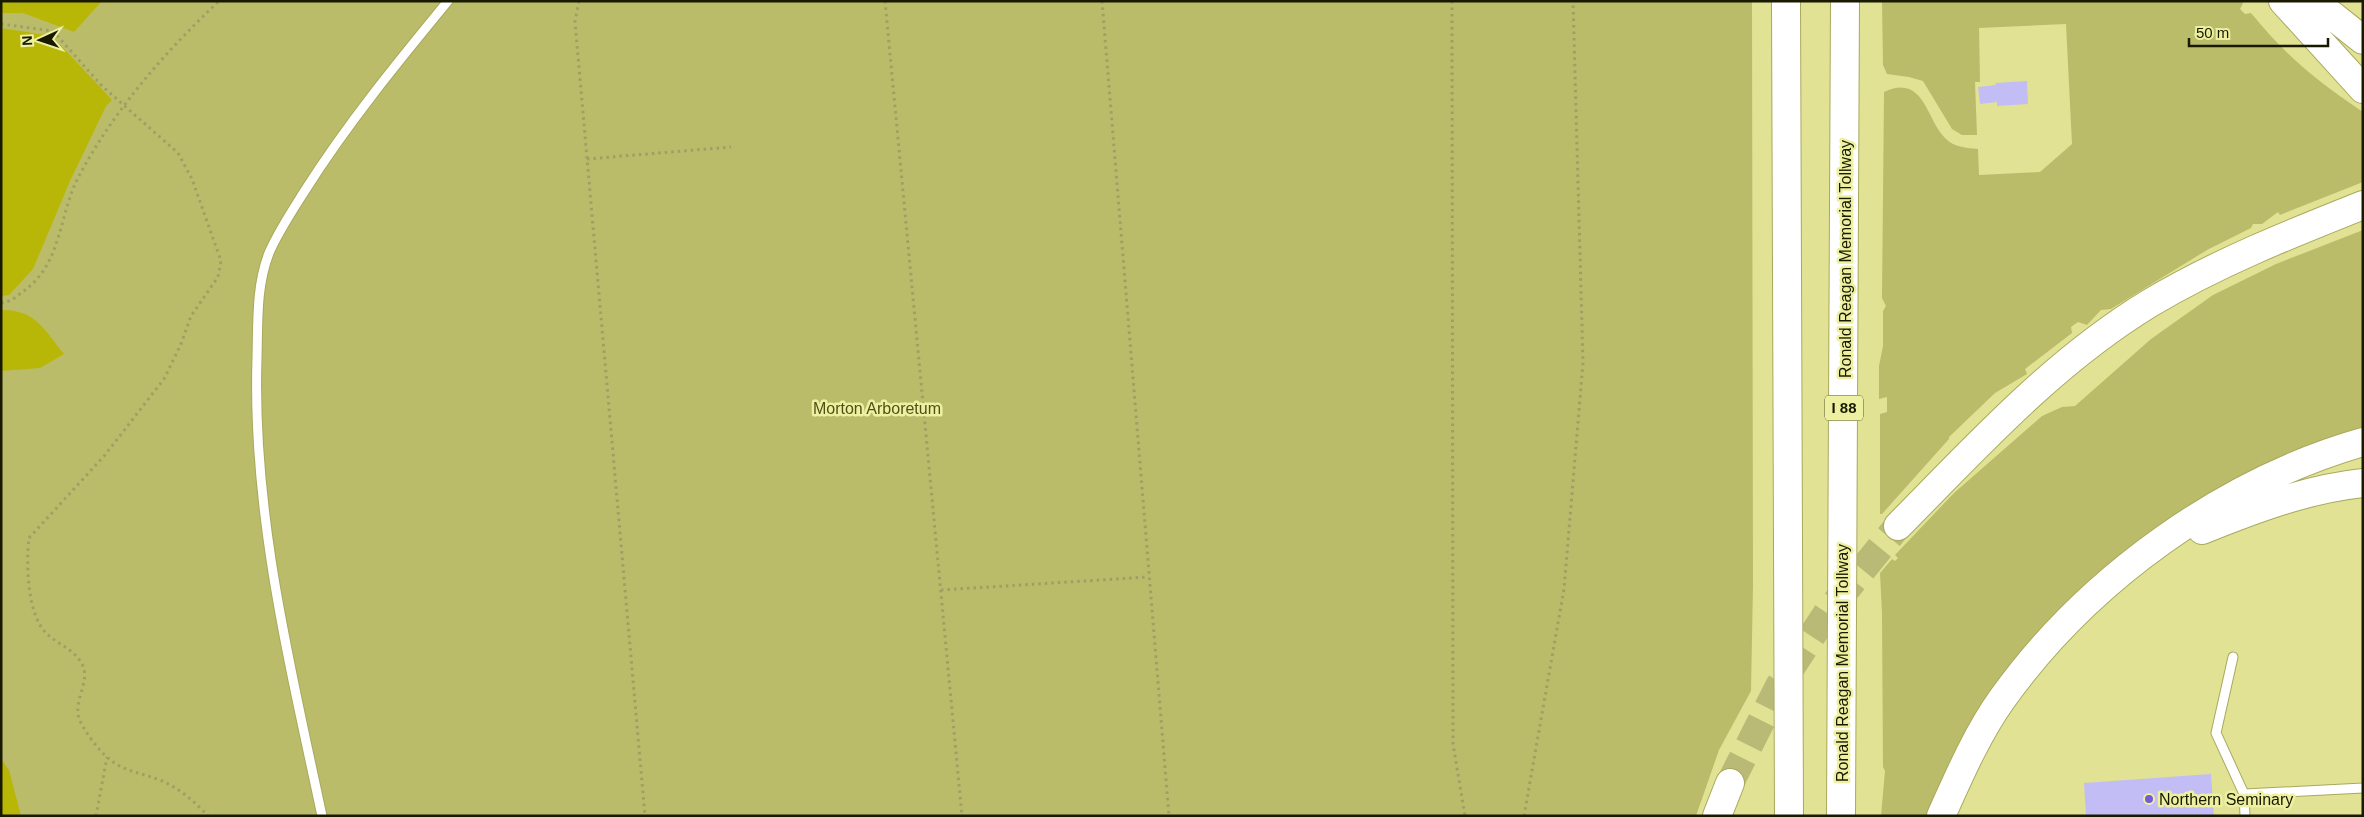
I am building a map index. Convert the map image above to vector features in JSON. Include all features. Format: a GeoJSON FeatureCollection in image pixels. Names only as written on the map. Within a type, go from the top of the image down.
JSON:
{"type":"FeatureCollection","features":[{"type":"Feature","properties":{"kind":"highway"},"geometry":{"type":"LineString","coordinates":[[1786,1],[1789,816]]}},
{"type":"Feature","properties":{"kind":"highway","name":"Ronald Reagan Memorial Tollway"},"geometry":{"type":"LineString","coordinates":[[1841,816],[1846,1]]}},
{"type":"Feature","properties":{"kind":"highway"},"geometry":{"type":"LineString","coordinates":[[2283,1],[2363,89]]}},
{"type":"Feature","properties":{"kind":"highway"},"geometry":{"type":"LineString","coordinates":[[2314,1],[2363,40]]}},
{"type":"Feature","properties":{"kind":"highway"},"geometry":{"type":"LineString","coordinates":[[1898,526],[2012,410],[2078,354],[2116,326],[2186,282],[2294,232],[2363,205]]}},
{"type":"Feature","properties":{"kind":"highway"},"geometry":{"type":"LineString","coordinates":[[1941,816],[1963,767],[2002,699],[2050,640],[2096,593],[2150,551],[2214,506],[2251,485],[2325,454],[2363,442]]}},
{"type":"Feature","properties":{"kind":"highway"},"geometry":{"type":"LineString","coordinates":[[2150,551],[2251,510],[2302,494],[2363,483]]}},
{"type":"Feature","properties":{"kind":"highway"},"geometry":{"type":"LineString","coordinates":[[1717,816],[1730,783]]}},
{"type":"Feature","properties":{"kind":"lane"},"geometry":{"type":"LineString","coordinates":[[322,816],[275,587],[263,506],[257,442],[256,388],[261,279],[270,252],[315,175],[360,110],[448,1]]}},
{"type":"Feature","properties":{"kind":"lane"},"geometry":{"type":"LineString","coordinates":[[2233,657],[2216,733],[2244,794],[2245,816]]}},
{"type":"Feature","properties":{"kind":"lane"},"geometry":{"type":"LineString","coordinates":[[2244,794],[2363,788]]}},
{"type":"Feature","properties":{"kind":"path"},"geometry":{"type":"LineString","coordinates":[[1,303],[9,302],[32,286],[54,254],[78,177],[123,106],[184,34],[219,1]]}},
{"type":"Feature","properties":{"kind":"path"},"geometry":{"type":"LineString","coordinates":[[579,1],[575,22],[645,816]]}},
{"type":"Feature","properties":{"kind":"path"},"geometry":{"type":"LineString","coordinates":[[885,1],[962,816]]}},
{"type":"Feature","properties":{"kind":"path"},"geometry":{"type":"LineString","coordinates":[[1102,1],[1169,816]]}},
{"type":"Feature","properties":{"kind":"path"},"geometry":{"type":"LineString","coordinates":[[1452,1],[1453,744],[1465,816]]}},
{"type":"Feature","properties":{"kind":"path"},"geometry":{"type":"LineString","coordinates":[[1524,816],[1564,589],[1583,363],[1573,1]]}},
{"type":"Feature","properties":{"kind":"path"},"geometry":{"type":"LineString","coordinates":[[1,24],[54,31],[123,106],[178,153],[192,179],[222,261],[218,277],[191,316],[181,344],[164,380],[105,456],[29,538],[28,576],[35,614],[46,633],[73,652],[83,666],[85,676],[78,715],[88,734],[107,757],[126,770],[160,781],[190,798],[208,816]]}},
{"type":"Feature","properties":{"kind":"path"},"geometry":{"type":"LineString","coordinates":[[587,158],[732,147]]}},
{"type":"Feature","properties":{"kind":"path"},"geometry":{"type":"LineString","coordinates":[[941,590],[1148,577]]}},
{"type":"Feature","properties":{"kind":"path"},"geometry":{"type":"LineString","coordinates":[[96,816],[107,757]]}},
{"type":"Feature","properties":{"kind":"green space","name":"Morton Arboretum"},"geometry":{"type":"Polygon","coordinates":[[[1,1],[1752,1],[1753,585],[1751,691],[1719,750],[1696,816],[1,816],[1,1]]]}},
{"type":"Feature","properties":{"kind":"green space"},"geometry":{"type":"Polygon","coordinates":[[[1882,1],[2241,1],[2243,3],[2240,9],[2245,14],[2251,13],[2303,67],[2331,90],[2363,112],[2363,182],[2280,215],[2278,212],[2262,224],[2253,224],[2251,228],[2207,250],[2111,309],[2101,310],[2087,325],[2078,322],[2071,327],[2072,333],[2025,369],[2027,374],[1995,393],[1949,437],[1880,514],[1880,414],[1887,412],[1887,397],[1879,399],[1879,366],[1883,346],[1883,311],[1886,306],[1882,298],[1884,92],[1897,88],[1908,88],[1916,93],[1948,141],[1960,146],[1978,149],[1979,175],[2040,172],[2072,144],[2066,24],[1979,28],[1980,82],[1975,82],[1977,135],[1962,135],[1952,129],[1923,81],[1887,74],[1883,65],[1882,1]]]}},
{"type":"Feature","properties":{"kind":"green space"},"geometry":{"type":"Polygon","coordinates":[[[2363,230],[2363,434],[2118,563],[1929,816],[1881,816],[1885,771],[1883,767],[1880,573],[1892,559],[1895,561],[1898,558],[1895,555],[1954,493],[2042,416],[2062,407],[2075,406],[2151,339],[2213,295],[2276,264],[2363,230]]]}},
{"type":"Feature","properties":{"kind":"shaded area"},"geometry":{"type":"Polygon","coordinates":[[[1,1],[102,1],[74,32],[23,13],[1,13],[1,1]]]}},
{"type":"Feature","properties":{"kind":"shaded area"},"geometry":{"type":"Polygon","coordinates":[[[1,28],[52,36],[112,100],[106,106],[70,181],[33,269],[9,295],[1,296],[1,28]]]}},
{"type":"Feature","properties":{"kind":"shaded area"},"geometry":{"type":"Polygon","coordinates":[[[1,310],[23,313],[31,317],[45,330],[64,354],[40,368],[1,371],[1,310]]]}},
{"type":"Feature","properties":{"kind":"shaded area"},"geometry":{"type":"Polygon","coordinates":[[[1,759],[9,770],[21,816],[1,816],[1,759]]]}},
{"type":"Feature","properties":{"kind":"building"},"geometry":{"type":"Polygon","coordinates":[[[2027,81],[2028,104],[1997,106],[1997,102],[1980,104],[1978,87],[1996,85],[1995,83],[2027,81]]]}},
{"type":"Feature","properties":{"kind":"building","name":"Northern Seminary"},"geometry":{"type":"Polygon","coordinates":[[[2211,774],[2214,816],[2086,816],[2084,783],[2211,774]]]}},
{"type":"Feature","properties":{"kind":"tunnel"},"geometry":{"type":"LineString","coordinates":[[1730,783],[1779,686],[1827,613],[1898,526]]}},
{"type":"Feature","properties":{"kind":"place","name":"Northern Seminary"},"geometry":{"type":"Point","coordinates":[2149,799]}}]}
